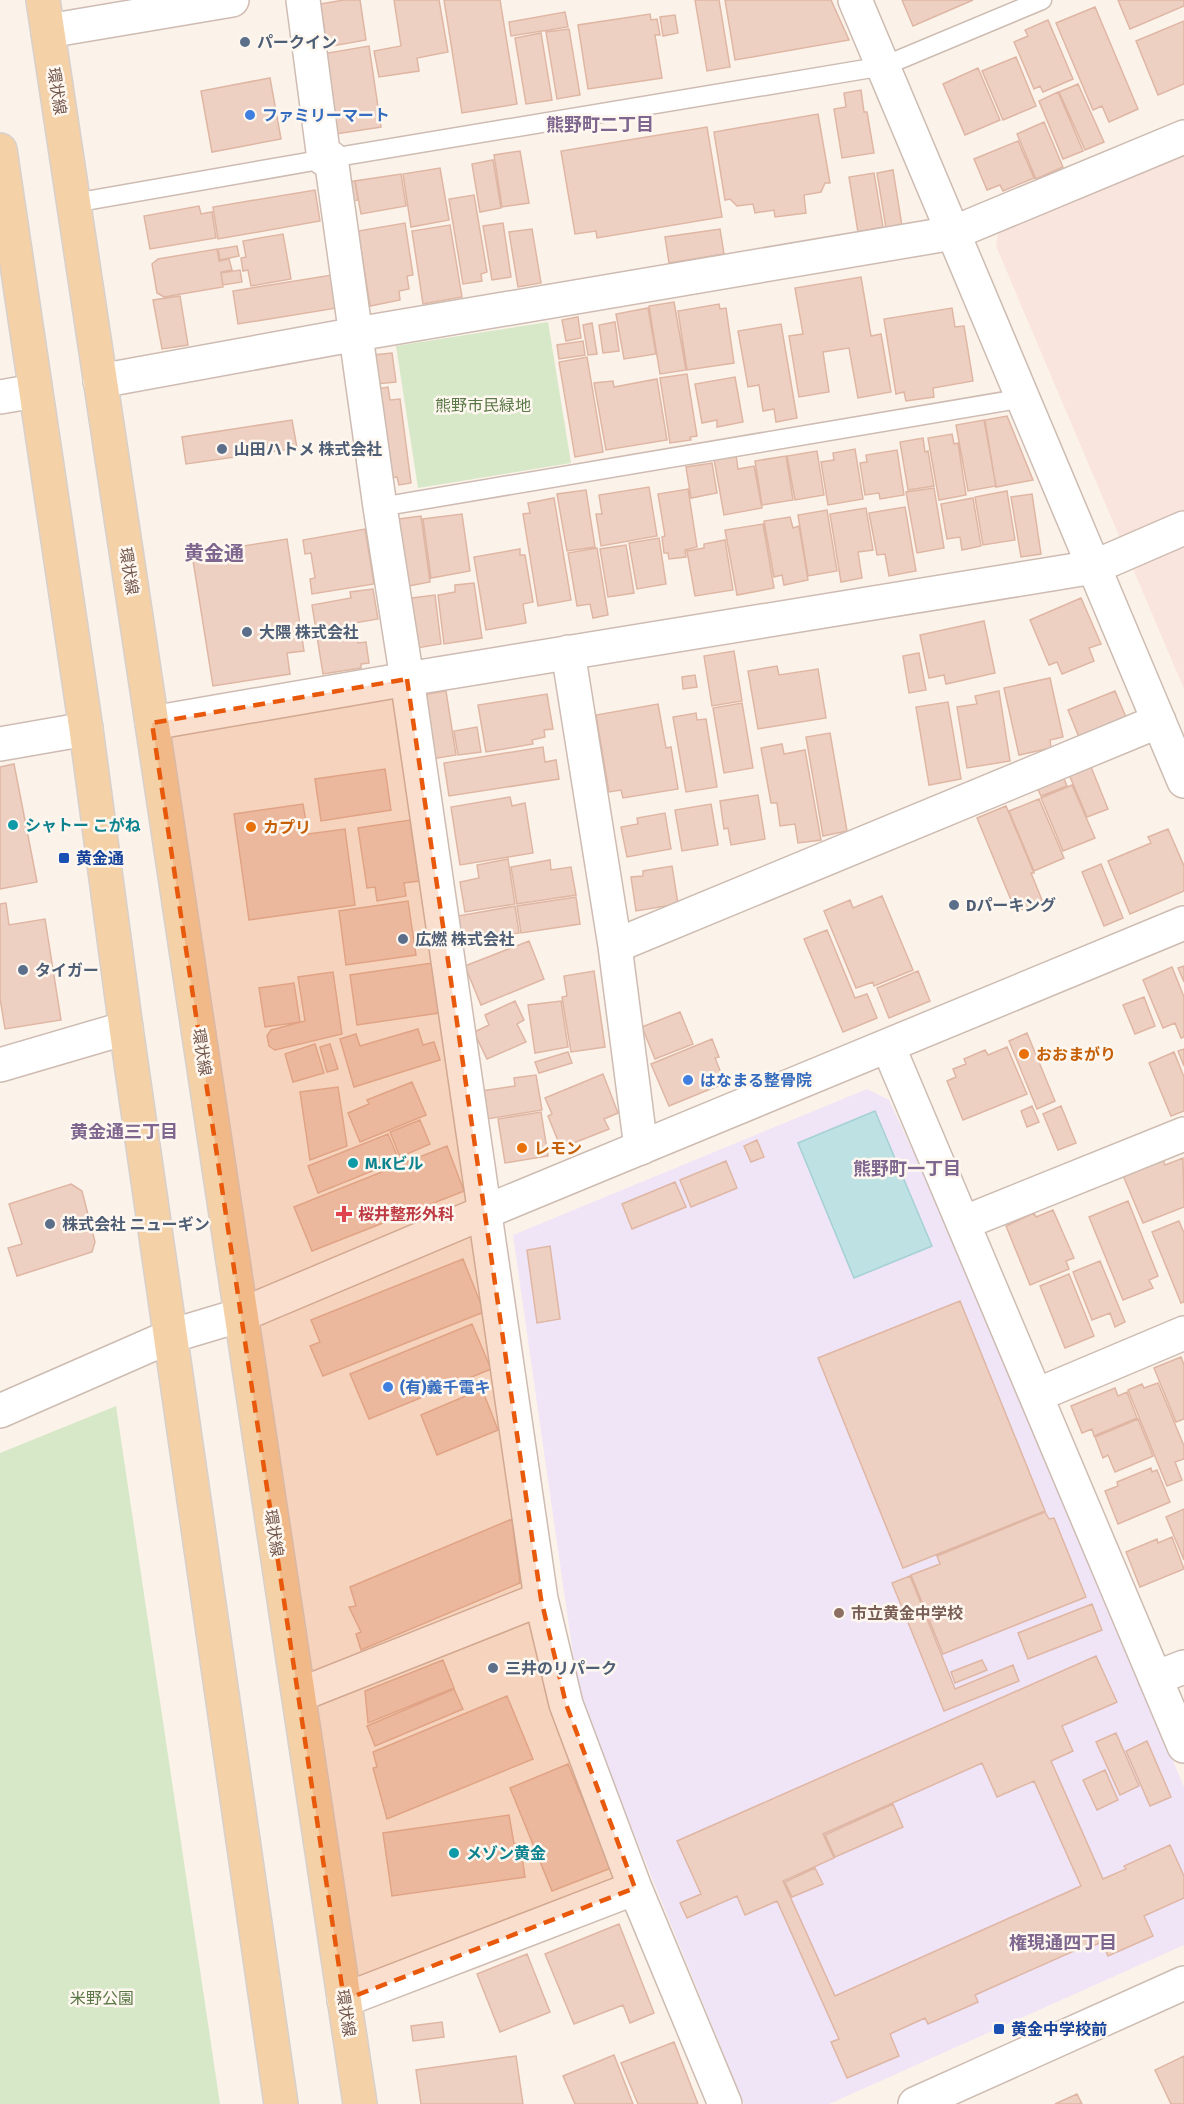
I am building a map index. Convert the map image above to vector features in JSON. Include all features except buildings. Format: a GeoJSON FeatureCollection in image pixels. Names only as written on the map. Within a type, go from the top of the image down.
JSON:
{"type":"FeatureCollection","features":[{"type":"Feature","properties":{"kind":"main road","name":"環状線"},"geometry":{"type":"LineString","coordinates":[[46,16],[360,2104]]}},
{"type":"Feature","properties":{"kind":"main road"},"geometry":{"type":"LineString","coordinates":[[0,150],[5,214],[35,391],[86,729],[126,1028],[281,2104]]}},
{"type":"Feature","properties":{"kind":"street"},"geometry":{"type":"LineString","coordinates":[[46,16],[232,0]]}},
{"type":"Feature","properties":{"kind":"street"},"geometry":{"type":"LineString","coordinates":[[303,0],[357,334],[380,507],[541,1599],[566,1704],[635,1888],[725,2104]]}},
{"type":"Feature","properties":{"kind":"street"},"geometry":{"type":"LineString","coordinates":[[855,0],[1184,781]]}},
{"type":"Feature","properties":{"kind":"street"},"geometry":{"type":"LineString","coordinates":[[100,381],[357,334],[953,233],[1184,136]]}},
{"type":"Feature","properties":{"kind":"street"},"geometry":{"type":"LineString","coordinates":[[0,396],[35,391]]}},
{"type":"Feature","properties":{"kind":"street"},"geometry":{"type":"LineString","coordinates":[[152,723],[568,652],[1094,567],[1184,528]]}},
{"type":"Feature","properties":{"kind":"street"},"geometry":{"type":"LineString","coordinates":[[568,652],[615,946],[641,1148]]}},
{"type":"Feature","properties":{"kind":"street"},"geometry":{"type":"LineString","coordinates":[[615,946],[1159,721]]}},
{"type":"Feature","properties":{"kind":"street"},"geometry":{"type":"LineString","coordinates":[[0,744],[86,729]]}},
{"type":"Feature","properties":{"kind":"street"},"geometry":{"type":"LineString","coordinates":[[0,1411],[171,1336],[242,1316],[485,1212],[1184,923]]}},
{"type":"Feature","properties":{"kind":"street"},"geometry":{"type":"LineString","coordinates":[[0,1065],[126,1028]]}},
{"type":"Feature","properties":{"kind":"street"},"geometry":{"type":"LineString","coordinates":[[888,1046],[1036,1395],[1170,1673],[1184,1746]]}},
{"type":"Feature","properties":{"kind":"street"},"geometry":{"type":"LineString","coordinates":[[963,1223],[1184,1134]]}},
{"type":"Feature","properties":{"kind":"street"},"geometry":{"type":"LineString","coordinates":[[1036,1395],[1184,1333]]}},
{"type":"Feature","properties":{"kind":"street"},"geometry":{"type":"LineString","coordinates":[[298,1695],[541,1599]]}},
{"type":"Feature","properties":{"kind":"street"},"geometry":{"type":"LineString","coordinates":[[344,2000],[635,1888]]}},
{"type":"Feature","properties":{"kind":"street"},"geometry":{"type":"LineString","coordinates":[[915,2104],[1184,1983]]}},
{"type":"Feature","properties":{"kind":"lane"},"geometry":{"type":"LineString","coordinates":[[74,203],[327,158],[884,66],[1042,0]]}},
{"type":"Feature","properties":{"kind":"lane"},"geometry":{"type":"LineString","coordinates":[[380,507],[1024,398]]}},
{"type":"Feature","properties":{"kind":"highlighted area"},"geometry":{"type":"Polygon","coordinates":[[[407,679],[541,1599],[566,1704],[635,1888],[344,2000],[152,723],[407,679]]]}},
{"type":"Feature","properties":{"kind":"shaded area"},"geometry":{"type":"Polygon","coordinates":[[[1184,155],[1184,689],[996,246],[998,233],[1184,155]]]}},
{"type":"Feature","properties":{"kind":"shaded area","name":"市立黄金中学校"},"geometry":{"type":"Polygon","coordinates":[[[867,1089],[889,1100],[957,1246],[1184,1787],[1184,1945],[829,2104],[744,2104],[595,1738],[578,1689],[513,1235],[867,1089]]]}},
{"type":"Feature","properties":{"kind":"green space","name":"熊野市民緑地"},"geometry":{"type":"Polygon","coordinates":[[[548,322],[571,463],[418,488],[396,346],[548,322]]]}},
{"type":"Feature","properties":{"kind":"green space","name":"米野公園"},"geometry":{"type":"Polygon","coordinates":[[[116,1406],[220,2104],[0,2104],[0,1453],[116,1406]]]}},
{"type":"Feature","properties":{"kind":"water"},"geometry":{"type":"Polygon","coordinates":[[[875,1111],[932,1246],[854,1278],[798,1143],[875,1111]]]}},
{"type":"Feature","properties":{"kind":"place","name":"パークイン"},"geometry":{"type":"Point","coordinates":[245,42]}},
{"type":"Feature","properties":{"kind":"place","name":"ファミリーマート"},"geometry":{"type":"Point","coordinates":[250,115]}},
{"type":"Feature","properties":{"kind":"place","name":"山田ハトメ 株式会社"},"geometry":{"type":"Point","coordinates":[222,449]}},
{"type":"Feature","properties":{"kind":"place","name":"大隈 株式会社"},"geometry":{"type":"Point","coordinates":[247,632]}},
{"type":"Feature","properties":{"kind":"place","name":"シャトー こがね"},"geometry":{"type":"Point","coordinates":[13,825]}},
{"type":"Feature","properties":{"kind":"place","name":"カプリ"},"geometry":{"type":"Point","coordinates":[251,827]}},
{"type":"Feature","properties":{"kind":"place","name":"黄金通"},"geometry":{"type":"Point","coordinates":[64,858]}},
{"type":"Feature","properties":{"kind":"place","name":"Dパーキング"},"geometry":{"type":"Point","coordinates":[954,905]}},
{"type":"Feature","properties":{"kind":"place","name":"広燃 株式会社"},"geometry":{"type":"Point","coordinates":[403,939]}},
{"type":"Feature","properties":{"kind":"place","name":"タイガー"},"geometry":{"type":"Point","coordinates":[23,970]}},
{"type":"Feature","properties":{"kind":"place","name":"おおまがり"},"geometry":{"type":"Point","coordinates":[1024,1054]}},
{"type":"Feature","properties":{"kind":"place","name":"はなまる整骨院"},"geometry":{"type":"Point","coordinates":[688,1080]}},
{"type":"Feature","properties":{"kind":"place","name":"レモン"},"geometry":{"type":"Point","coordinates":[522,1148]}},
{"type":"Feature","properties":{"kind":"place","name":"M.Kビル"},"geometry":{"type":"Point","coordinates":[353,1163]}},
{"type":"Feature","properties":{"kind":"place","name":"桜井整形外科"},"geometry":{"type":"Point","coordinates":[344,1214]}},
{"type":"Feature","properties":{"kind":"place","name":"株式会社 ニューギン"},"geometry":{"type":"Point","coordinates":[50,1224]}},
{"type":"Feature","properties":{"kind":"place","name":"(有)義千電キ"},"geometry":{"type":"Point","coordinates":[388,1387]}},
{"type":"Feature","properties":{"kind":"place","name":"市立黄金中学校"},"geometry":{"type":"Point","coordinates":[839,1613]}},
{"type":"Feature","properties":{"kind":"place","name":"三井のリパーク"},"geometry":{"type":"Point","coordinates":[493,1668]}},
{"type":"Feature","properties":{"kind":"place","name":"メゾン黄金"},"geometry":{"type":"Point","coordinates":[454,1853]}},
{"type":"Feature","properties":{"kind":"place","name":"黄金中学校前"},"geometry":{"type":"Point","coordinates":[999,2029]}},
{"type":"Feature","properties":{"kind":"district","name":"熊野町二丁目"},"geometry":{"type":"Point","coordinates":[600,125]}},
{"type":"Feature","properties":{"kind":"district","name":"黄金通"},"geometry":{"type":"Point","coordinates":[214,553]}},
{"type":"Feature","properties":{"kind":"district","name":"黄金通三丁目"},"geometry":{"type":"Point","coordinates":[124,1132]}},
{"type":"Feature","properties":{"kind":"district","name":"熊野町一丁目"},"geometry":{"type":"Point","coordinates":[907,1169]}},
{"type":"Feature","properties":{"kind":"district","name":"権現通四丁目"},"geometry":{"type":"Point","coordinates":[1063,1943]}}]}
